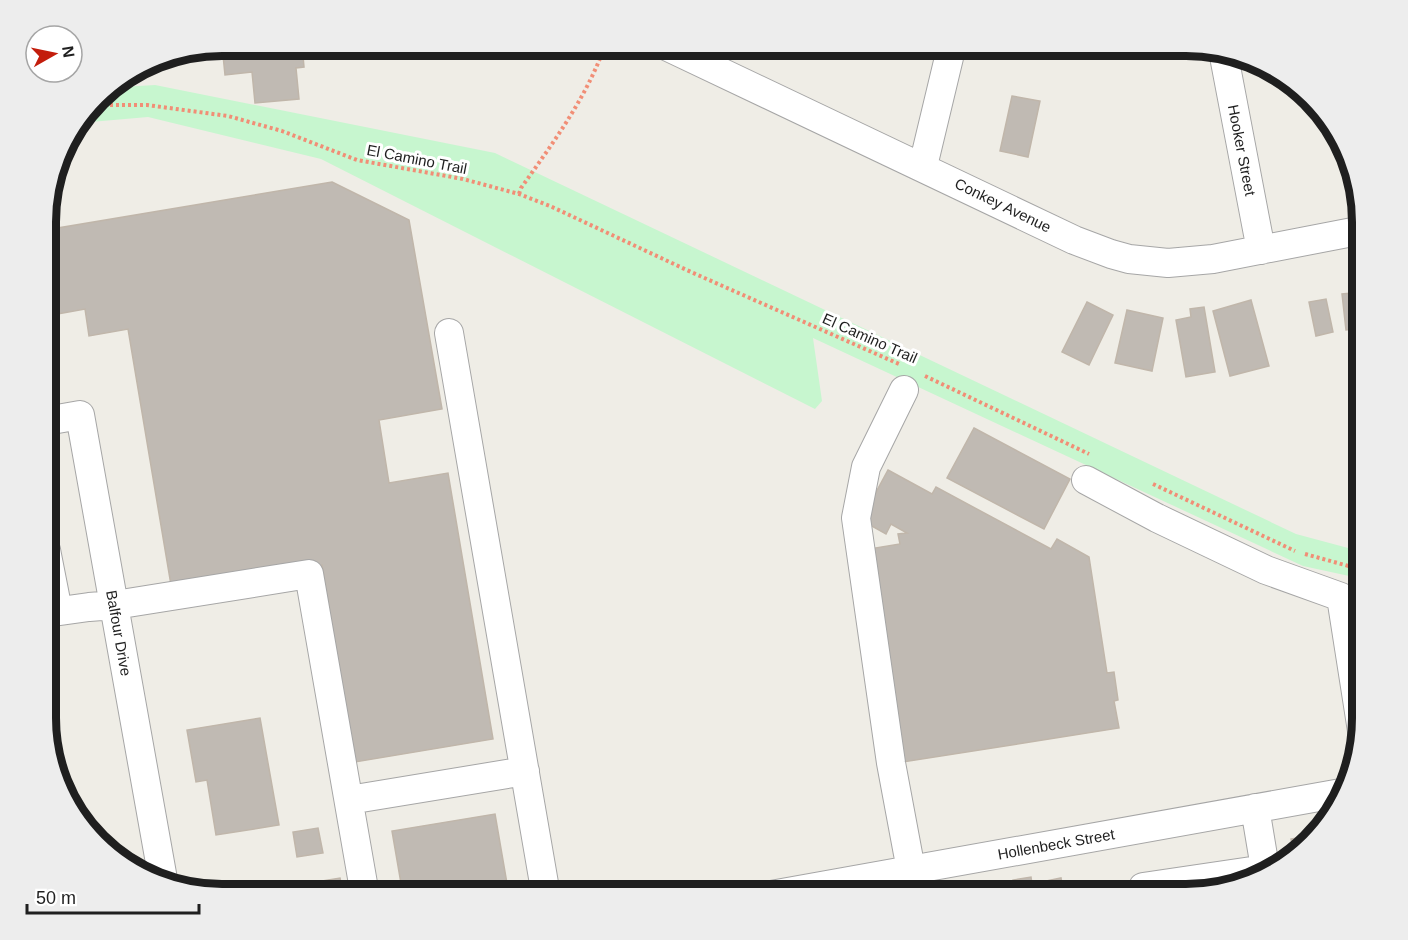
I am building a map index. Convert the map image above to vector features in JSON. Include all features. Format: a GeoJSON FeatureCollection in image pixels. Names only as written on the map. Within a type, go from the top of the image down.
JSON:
{"type":"FeatureCollection","features":[{"type":"Feature","properties":{"kind":"street"},"geometry":{"type":"LineString","coordinates":[[923,166],[950,55]]}},
{"type":"Feature","properties":{"kind":"street","name":"Conkey Avenue"},"geometry":{"type":"LineString","coordinates":[[687,56],[923,166],[1074,240],[1129,259],[1168,263],[1190,262],[1352,232]]}},
{"type":"Feature","properties":{"kind":"street","name":"Hooker Street"},"geometry":{"type":"LineString","coordinates":[[1224,60],[1261,250]]}},
{"type":"Feature","properties":{"kind":"street"},"geometry":{"type":"LineString","coordinates":[[449,333],[544,884]]}},
{"type":"Feature","properties":{"kind":"street"},"geometry":{"type":"LineString","coordinates":[[909,377],[866,467],[856,518],[891,763],[917,878]]}},
{"type":"Feature","properties":{"kind":"street","name":"Balfour Drive"},"geometry":{"type":"LineString","coordinates":[[56,419],[81,415],[162,873]]}},
{"type":"Feature","properties":{"kind":"street"},"geometry":{"type":"LineString","coordinates":[[1091,469],[1157,518],[1266,570],[1352,602]]}},
{"type":"Feature","properties":{"kind":"street"},"geometry":{"type":"LineString","coordinates":[[56,612],[115,605],[309,574],[363,884]]}},
{"type":"Feature","properties":{"kind":"street"},"geometry":{"type":"LineString","coordinates":[[349,800],[525,771]]}},
{"type":"Feature","properties":{"kind":"street","name":"Hollenbeck Street"},"geometry":{"type":"LineString","coordinates":[[865,884],[917,878],[1255,808],[1334,794]]}},
{"type":"Feature","properties":{"kind":"street"},"geometry":{"type":"LineString","coordinates":[[1255,808],[1265,865]]}},
{"type":"Feature","properties":{"kind":"street"},"geometry":{"type":"LineString","coordinates":[[1168,884],[1241,875]]}},
{"type":"Feature","properties":{"kind":"path"},"geometry":{"type":"LineString","coordinates":[[519,194],[582,97],[601,56]]}},
{"type":"Feature","properties":{"kind":"path","name":"El Camino Trail"},"geometry":{"type":"LineString","coordinates":[[104,105],[147,105],[228,116],[282,131],[357,160],[440,174],[519,194],[550,206],[909,377],[1091,469]]}},
{"type":"Feature","properties":{"kind":"path"},"geometry":{"type":"LineString","coordinates":[[1150,483],[1296,551],[1352,567]]}},
{"type":"Feature","properties":{"kind":"green space"},"geometry":{"type":"Polygon","coordinates":[[[155,85],[495,153],[1296,534],[1352,549],[1352,577],[1303,566],[813,338],[822,401],[815,409],[321,159],[148,117],[89,122],[124,87],[155,85]]]}},
{"type":"Feature","properties":{"kind":"building"},"geometry":{"type":"Polygon","coordinates":[[[223,56],[303,56],[304,67],[296,68],[299,99],[255,103],[252,72],[225,75],[223,56]]]}},
{"type":"Feature","properties":{"kind":"building"},"geometry":{"type":"Polygon","coordinates":[[[1012,96],[1040,101],[1028,157],[1000,151],[1012,96]]]}},
{"type":"Feature","properties":{"kind":"building"},"geometry":{"type":"Polygon","coordinates":[[[332,182],[409,220],[442,409],[379,420],[389,483],[448,473],[493,739],[355,762],[322,565],[172,591],[128,329],[89,336],[85,309],[56,314],[56,228],[332,182]]]}},
{"type":"Feature","properties":{"kind":"building"},"geometry":{"type":"Polygon","coordinates":[[[1352,293],[1352,329],[1346,330],[1342,294],[1352,293]]]}},
{"type":"Feature","properties":{"kind":"building"},"geometry":{"type":"Polygon","coordinates":[[[1326,299],[1333,332],[1316,336],[1309,302],[1326,299]]]}},
{"type":"Feature","properties":{"kind":"building"},"geometry":{"type":"Polygon","coordinates":[[[1251,300],[1269,366],[1230,376],[1213,311],[1251,300]]]}},
{"type":"Feature","properties":{"kind":"building"},"geometry":{"type":"Polygon","coordinates":[[[1087,302],[1113,315],[1089,365],[1062,352],[1087,302]]]}},
{"type":"Feature","properties":{"kind":"building"},"geometry":{"type":"Polygon","coordinates":[[[1204,307],[1215,372],[1186,377],[1176,320],[1191,317],[1190,309],[1204,307]]]}},
{"type":"Feature","properties":{"kind":"building"},"geometry":{"type":"Polygon","coordinates":[[[1127,310],[1163,318],[1152,371],[1115,363],[1127,310]]]}},
{"type":"Feature","properties":{"kind":"building"},"geometry":{"type":"Polygon","coordinates":[[[974,428],[1070,479],[1044,529],[947,478],[974,428]]]}},
{"type":"Feature","properties":{"kind":"building"},"geometry":{"type":"Polygon","coordinates":[[[888,470],[932,494],[936,487],[1051,549],[1057,539],[1089,557],[1107,673],[1114,672],[1118,700],[1114,701],[1119,728],[903,762],[869,549],[900,544],[898,534],[907,533],[891,524],[886,534],[861,520],[888,470]]]}},
{"type":"Feature","properties":{"kind":"building"},"geometry":{"type":"Polygon","coordinates":[[[260,718],[279,825],[216,835],[207,780],[196,782],[187,730],[260,718]]]}},
{"type":"Feature","properties":{"kind":"building"},"geometry":{"type":"Polygon","coordinates":[[[495,814],[507,884],[401,884],[392,831],[495,814]]]}},
{"type":"Feature","properties":{"kind":"building"},"geometry":{"type":"Polygon","coordinates":[[[318,828],[323,853],[297,857],[293,832],[318,828]]]}},
{"type":"Feature","properties":{"kind":"building"},"geometry":{"type":"Polygon","coordinates":[[[1302,837],[1292,846],[1291,839],[1302,837]]]}},
{"type":"Feature","properties":{"kind":"building"},"geometry":{"type":"Polygon","coordinates":[[[1031,877],[1032,884],[1014,884],[1013,880],[1031,877]]]}},
{"type":"Feature","properties":{"kind":"building"},"geometry":{"type":"Polygon","coordinates":[[[340,878],[341,884],[309,884],[340,878]]]}},
{"type":"Feature","properties":{"kind":"building"},"geometry":{"type":"Polygon","coordinates":[[[1061,878],[1062,884],[1032,884],[1061,878]]]}}]}
